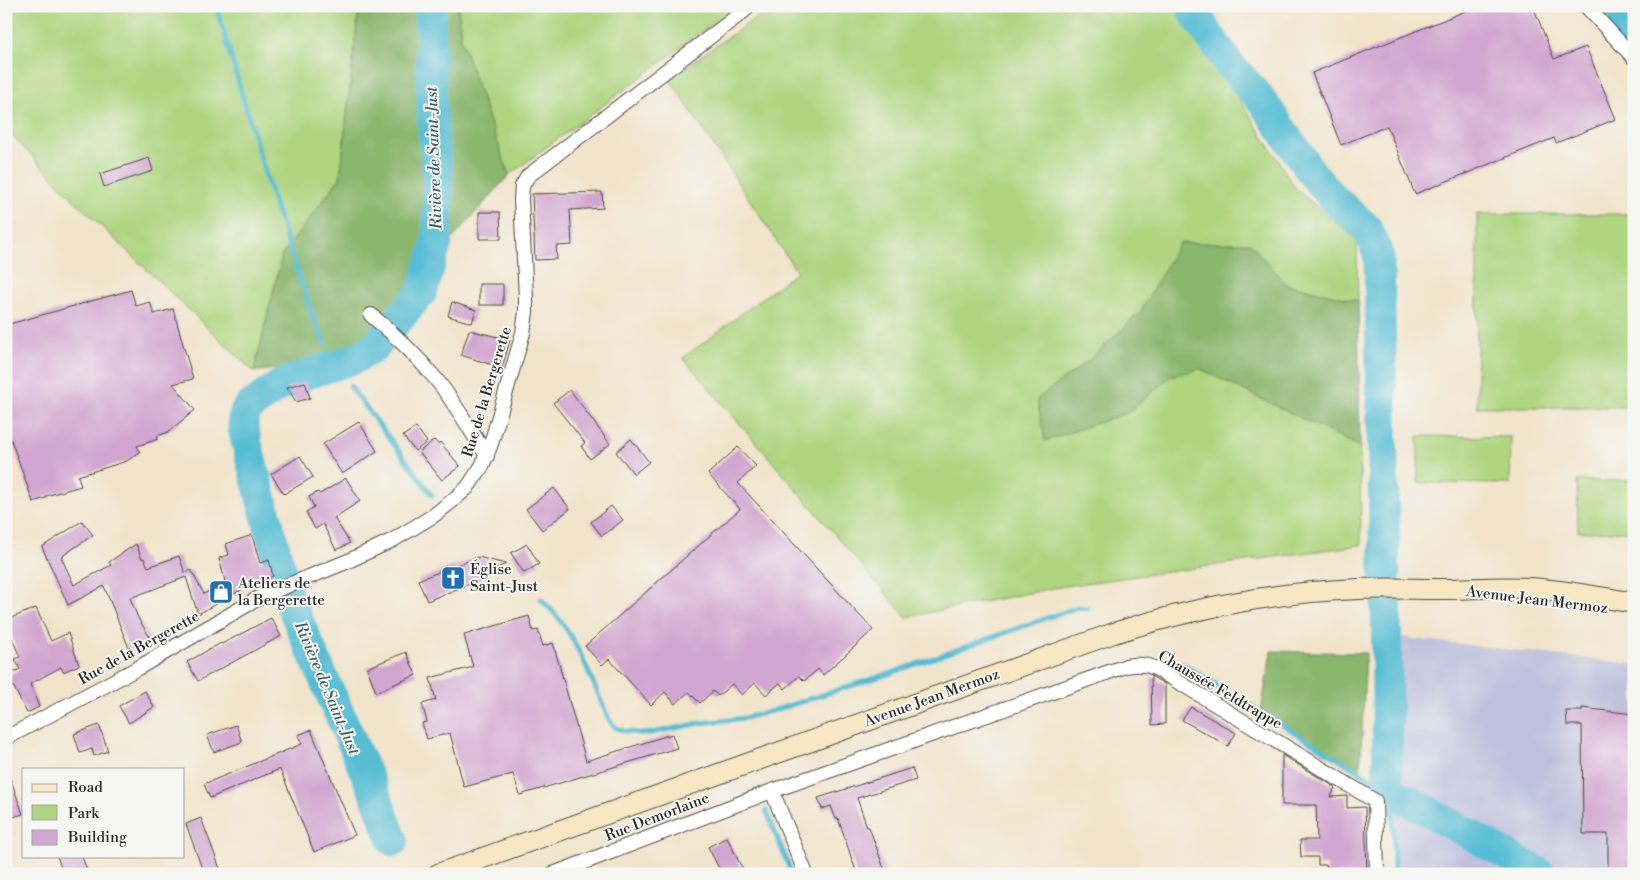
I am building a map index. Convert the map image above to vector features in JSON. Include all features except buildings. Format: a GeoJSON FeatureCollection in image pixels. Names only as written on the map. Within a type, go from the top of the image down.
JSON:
{"type":"FeatureCollection","features":[{"type":"Feature","properties":{"kind":"main road","name":"Avenue Jean Mermoz"},"geometry":{"type":"LineString","coordinates":[[438,874],[1158,619],[1222,605],[1297,594],[1359,589],[1529,588],[1634,603]]}},
{"type":"Feature","properties":{"kind":"main road","name":"Avenue Jean Mermoz"},"geometry":{"type":"LineString","coordinates":[[1441,589],[1596,606],[1634,614]]}},
{"type":"Feature","properties":{"kind":"street","name":"Rue de la Bergerette"},"geometry":{"type":"LineString","coordinates":[[6,738],[148,663],[273,591],[369,552],[393,540],[433,516],[467,488],[487,456],[523,334],[526,312],[520,199],[522,186],[528,176],[744,11],[748,6]]}},
{"type":"Feature","properties":{"kind":"street"},"geometry":{"type":"LineString","coordinates":[[1586,6],[1634,58]]}},
{"type":"Feature","properties":{"kind":"street"},"geometry":{"type":"LineString","coordinates":[[371,315],[421,361],[436,379],[454,403],[487,456]]}},
{"type":"Feature","properties":{"kind":"street","name":"Chaussée Feldtrappe"},"geometry":{"type":"LineString","coordinates":[[772,791],[1126,666],[1144,664],[1157,669],[1375,801],[1377,874]]}},
{"type":"Feature","properties":{"kind":"street","name":"Rue de la Bergerette"},"geometry":{"type":"LineString","coordinates":[[6,733],[34,724]]}},
{"type":"Feature","properties":{"kind":"street"},"geometry":{"type":"LineString","coordinates":[[772,791],[806,874]]}},
{"type":"Feature","properties":{"kind":"street","name":"Rue Demorlaine"},"geometry":{"type":"LineString","coordinates":[[553,874],[772,791]]}},
{"type":"Feature","properties":{"kind":"shaded area"},"geometry":{"type":"Polygon","coordinates":[[[1391,636],[1634,664],[1634,874],[1395,874],[1391,636]]]}},
{"type":"Feature","properties":{"kind":"green space"},"geometry":{"type":"Polygon","coordinates":[[[6,6],[359,6],[340,178],[282,255],[254,372],[77,203],[6,129],[6,6]]]}},
{"type":"Feature","properties":{"kind":"green space"},"geometry":{"type":"Polygon","coordinates":[[[359,6],[458,6],[461,39],[509,175],[362,341],[326,362],[254,372],[282,255],[340,178],[359,6]]]}},
{"type":"Feature","properties":{"kind":"green space"},"geometry":{"type":"Polygon","coordinates":[[[458,6],[737,6],[509,175],[461,39],[458,6]]]}},
{"type":"Feature","properties":{"kind":"green space"},"geometry":{"type":"Polygon","coordinates":[[[773,6],[1181,6],[1296,189],[1357,240],[1361,545],[1065,586],[906,617],[683,358],[797,272],[669,78],[773,6]]]}},
{"type":"Feature","properties":{"kind":"green space"},"geometry":{"type":"Polygon","coordinates":[[[1477,214],[1634,214],[1634,407],[1477,407],[1477,214]]]}},
{"type":"Feature","properties":{"kind":"green space"},"geometry":{"type":"Polygon","coordinates":[[[1179,243],[1250,243],[1286,284],[1358,301],[1360,447],[1200,369],[1171,376],[1129,412],[1045,441],[1037,399],[1088,361],[1141,311],[1179,243]]]}},
{"type":"Feature","properties":{"kind":"green space"},"geometry":{"type":"Polygon","coordinates":[[[1418,436],[1511,437],[1510,484],[1418,483],[1418,436]]]}},
{"type":"Feature","properties":{"kind":"green space"},"geometry":{"type":"Polygon","coordinates":[[[1634,480],[1634,531],[1578,532],[1577,481],[1634,480]]]}},
{"type":"Feature","properties":{"kind":"green space"},"geometry":{"type":"Polygon","coordinates":[[[1271,651],[1366,653],[1360,773],[1261,712],[1271,651]]]}},
{"type":"Feature","properties":{"kind":"waterway"},"geometry":{"type":"LineString","coordinates":[[216,6],[274,203],[315,323],[326,344]]}},
{"type":"Feature","properties":{"kind":"waterway","name":"Rivière de Saint-Just"},"geometry":{"type":"LineString","coordinates":[[393,841],[375,794],[289,600],[252,464],[243,428],[243,419],[245,412],[250,406],[280,385],[354,359],[374,348],[422,292],[437,242],[438,180],[432,118],[430,6]]}},
{"type":"Feature","properties":{"kind":"waterway"},"geometry":{"type":"LineString","coordinates":[[1192,6],[1193,11],[1229,64],[1260,98],[1312,173],[1334,199],[1366,227],[1374,243],[1379,258],[1385,576]]}},
{"type":"Feature","properties":{"kind":"waterway"},"geometry":{"type":"LineString","coordinates":[[1606,6],[1634,42]]}},
{"type":"Feature","properties":{"kind":"waterway"},"geometry":{"type":"LineString","coordinates":[[350,386],[432,495]]}},
{"type":"Feature","properties":{"kind":"waterway"},"geometry":{"type":"LineString","coordinates":[[1386,597],[1388,789],[1541,874]]}},
{"type":"Feature","properties":{"kind":"waterway"},"geometry":{"type":"LineString","coordinates":[[541,599],[560,620],[576,645],[609,720],[615,727],[624,731],[646,734],[701,723],[745,718],[772,711],[891,673],[1078,607],[1088,609]]}},
{"type":"Feature","properties":{"kind":"waterway"},"geometry":{"type":"LineString","coordinates":[[1182,664],[1388,789],[1393,808],[1394,874]]}},
{"type":"Feature","properties":{"kind":"waterway"},"geometry":{"type":"LineString","coordinates":[[766,810],[792,874]]}},
{"type":"Feature","properties":{"kind":"place","name":"Église Saint-Just"},"geometry":{"type":"Point","coordinates":[453,578]}},
{"type":"Feature","properties":{"kind":"place","name":"Ateliers de la Bergerette"},"geometry":{"type":"Point","coordinates":[221,592]}}]}
